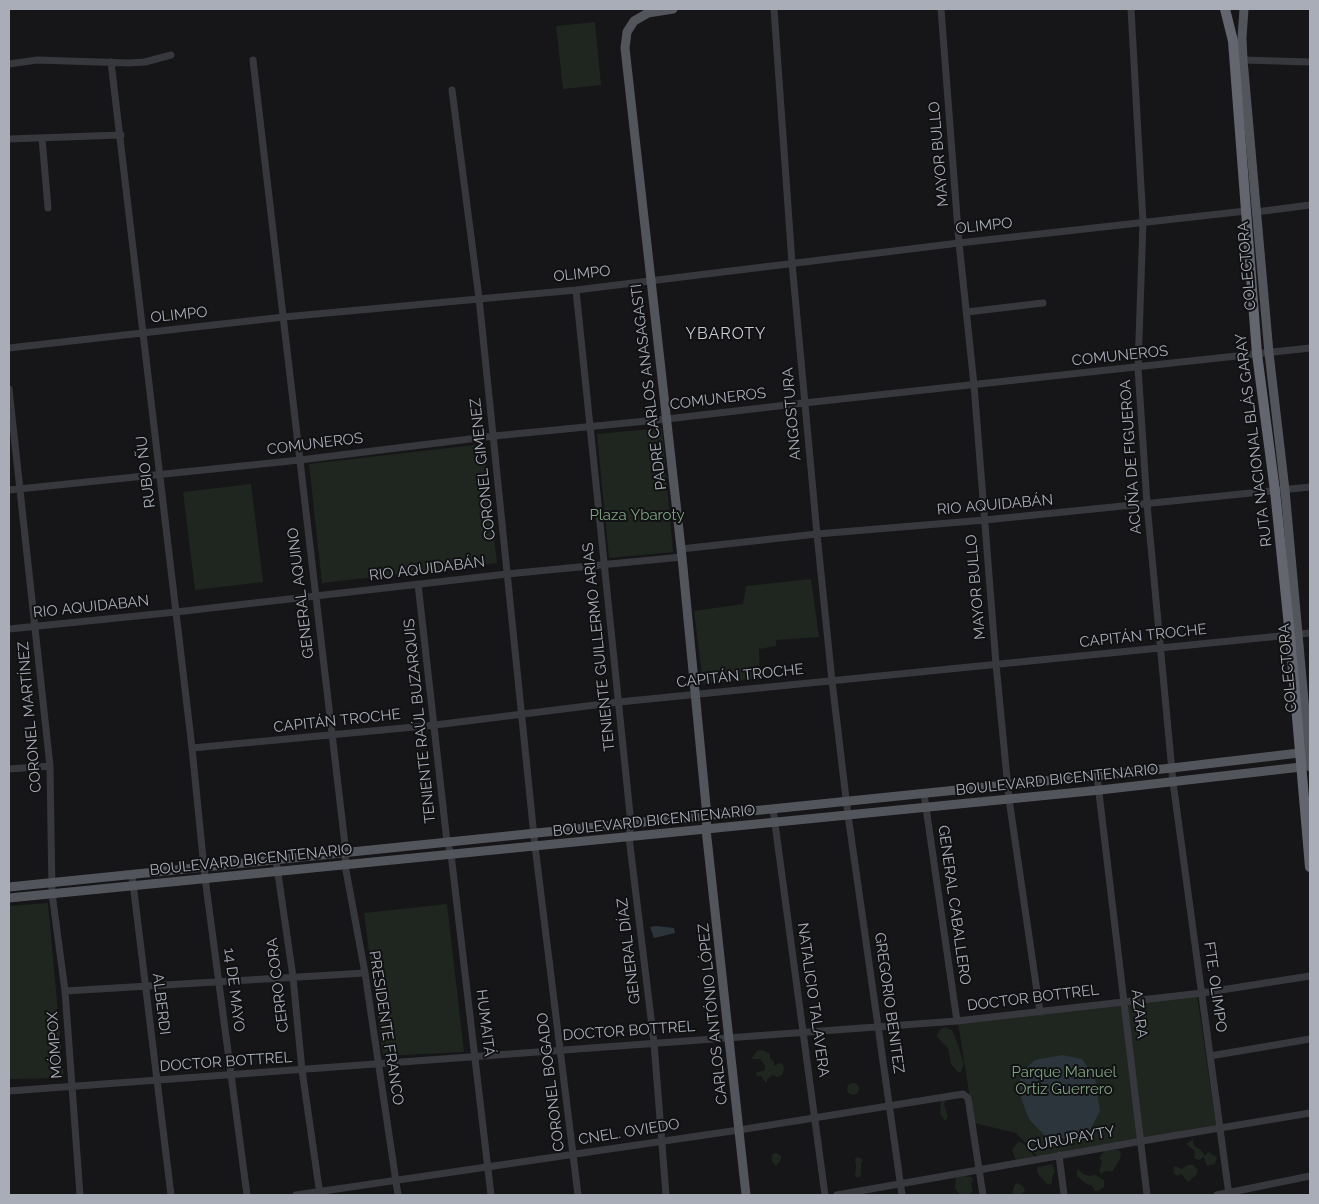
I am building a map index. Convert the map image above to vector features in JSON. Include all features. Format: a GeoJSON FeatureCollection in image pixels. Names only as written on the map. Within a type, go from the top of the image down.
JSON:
{"type":"FeatureCollection","features":[{"type":"Feature","properties":{"kind":"highway","name":"RUTA NACIONAL BLÁS GARAY"},"geometry":{"type":"LineString","coordinates":[[1225,9],[1232,41],[1251,212],[1257,354],[1280,490],[1295,635],[1308,767],[1310,867]]}},
{"type":"Feature","properties":{"kind":"main road","name":"PADRE CARLOS ANASAGASTI"},"geometry":{"type":"LineString","coordinates":[[673,9],[648,13],[634,21],[627,32],[625,48],[682,553],[707,816],[706,829]]}},
{"type":"Feature","properties":{"kind":"main road","name":"COLECTORA"},"geometry":{"type":"LineString","coordinates":[[1244,9],[1242,38],[1251,212],[1269,353],[1280,490]]}},
{"type":"Feature","properties":{"kind":"main road","name":"BOULEVARD BICENTENARIO"},"geometry":{"type":"LineString","coordinates":[[9,887],[1097,776],[1306,752]]}},
{"type":"Feature","properties":{"kind":"main road","name":"BOULEVARD BICENTENARIO"},"geometry":{"type":"LineString","coordinates":[[9,898],[1100,790],[1308,767]]}},
{"type":"Feature","properties":{"kind":"main road","name":"CARLOS ANTÓNIO LÓPEZ"},"geometry":{"type":"LineString","coordinates":[[706,829],[746,1195]]}},
{"type":"Feature","properties":{"kind":"street","name":"ANGOSTURA"},"geometry":{"type":"LineString","coordinates":[[774,9],[804,403],[832,680],[848,815]]}},
{"type":"Feature","properties":{"kind":"street","name":"MAYOR BULLO"},"geometry":{"type":"LineString","coordinates":[[941,9],[959,243],[974,385],[996,664],[1009,799],[1040,1012]]}},
{"type":"Feature","properties":{"kind":"street","name":"ACUÑA DE FIGUEROA"},"geometry":{"type":"LineString","coordinates":[[1131,9],[1143,222],[1138,368],[1160,648],[1173,782]]}},
{"type":"Feature","properties":{"kind":"street"},"geometry":{"type":"LineString","coordinates":[[9,64],[37,60],[130,64],[171,56]]}},
{"type":"Feature","properties":{"kind":"street","name":"GENERAL AQUINO"},"geometry":{"type":"LineString","coordinates":[[253,60],[346,853],[345,865]]}},
{"type":"Feature","properties":{"kind":"street"},"geometry":{"type":"LineString","coordinates":[[1243,60],[1310,62]]}},
{"type":"Feature","properties":{"kind":"street","name":"RUBIO ÑU"},"geometry":{"type":"LineString","coordinates":[[111,62],[192,748],[205,878]]}},
{"type":"Feature","properties":{"kind":"street","name":"CORONEL GIMENEZ"},"geometry":{"type":"LineString","coordinates":[[452,90],[479,298],[535,846]]}},
{"type":"Feature","properties":{"kind":"street"},"geometry":{"type":"LineString","coordinates":[[9,139],[121,135]]}},
{"type":"Feature","properties":{"kind":"street"},"geometry":{"type":"LineString","coordinates":[[42,138],[48,208]]}},
{"type":"Feature","properties":{"kind":"street","name":"OLIMPO"},"geometry":{"type":"LineString","coordinates":[[9,348],[479,298],[576,290],[959,243],[1310,205]]}},
{"type":"Feature","properties":{"kind":"street","name":"TENIENTE GUILLERMO ARIAS"},"geometry":{"type":"LineString","coordinates":[[576,290],[630,824]]}},
{"type":"Feature","properties":{"kind":"street"},"geometry":{"type":"LineString","coordinates":[[967,312],[1043,303]]}},
{"type":"Feature","properties":{"kind":"street","name":"COMUNEROS"},"geometry":{"type":"LineString","coordinates":[[9,490],[300,460],[494,436],[667,419],[1310,348]]}},
{"type":"Feature","properties":{"kind":"street","name":"CORONEL MARTÍNEZ"},"geometry":{"type":"LineString","coordinates":[[9,389],[50,766],[52,893]]}},
{"type":"Feature","properties":{"kind":"street","name":"RIO AQUIDABÁN"},"geometry":{"type":"LineString","coordinates":[[176,612],[605,564],[817,534],[984,520],[1310,487]]}},
{"type":"Feature","properties":{"kind":"street","name":"TENIENTE RAÚL BUZARQUIS"},"geometry":{"type":"LineString","coordinates":[[418,584],[447,842],[450,854]]}},
{"type":"Feature","properties":{"kind":"street","name":"RIO AQUIDABAN"},"geometry":{"type":"LineString","coordinates":[[9,629],[176,612]]}},
{"type":"Feature","properties":{"kind":"street","name":"CAPITÁN TROCHE"},"geometry":{"type":"LineString","coordinates":[[192,748],[332,736],[619,702],[1310,633]]}},
{"type":"Feature","properties":{"kind":"street"},"geometry":{"type":"LineString","coordinates":[[9,769],[50,766]]}},
{"type":"Feature","properties":{"kind":"street","name":"AZARA"},"geometry":{"type":"LineString","coordinates":[[1097,776],[1147,1195]]}},
{"type":"Feature","properties":{"kind":"street","name":"FTE. OLIMPO"},"geometry":{"type":"LineString","coordinates":[[1173,782],[1229,1194]]}},
{"type":"Feature","properties":{"kind":"street","name":"GENERAL CABALLERO"},"geometry":{"type":"LineString","coordinates":[[924,794],[957,1021]]}},
{"type":"Feature","properties":{"kind":"street","name":"NATALICIO TALAVERA"},"geometry":{"type":"LineString","coordinates":[[773,809],[825,1195]]}},
{"type":"Feature","properties":{"kind":"street","name":"GREGORIO BENITEZ"},"geometry":{"type":"LineString","coordinates":[[848,815],[902,1195]]}},
{"type":"Feature","properties":{"kind":"street","name":"GENERAL DÍAZ"},"geometry":{"type":"LineString","coordinates":[[630,824],[629,837],[654,1043],[666,1195]]}},
{"type":"Feature","properties":{"kind":"street","name":"CORONEL BOGADO"},"geometry":{"type":"LineString","coordinates":[[535,846],[578,1195]]}},
{"type":"Feature","properties":{"kind":"street","name":"HUMAITÁ"},"geometry":{"type":"LineString","coordinates":[[450,854],[476,1056],[491,1195]]}},
{"type":"Feature","properties":{"kind":"street","name":"CERRO CORA"},"geometry":{"type":"LineString","coordinates":[[276,860],[293,977],[302,1070],[320,1194]]}},
{"type":"Feature","properties":{"kind":"street","name":"PRESIDENTE FRANCO"},"geometry":{"type":"LineString","coordinates":[[345,865],[365,973],[398,1195]]}},
{"type":"Feature","properties":{"kind":"street","name":"ALBERDI"},"geometry":{"type":"LineString","coordinates":[[132,875],[171,1195]]}},
{"type":"Feature","properties":{"kind":"street","name":"14 DE MAYO"},"geometry":{"type":"LineString","coordinates":[[205,878],[247,1195]]}},
{"type":"Feature","properties":{"kind":"street","name":"MÓMPOX"},"geometry":{"type":"LineString","coordinates":[[52,893],[65,991],[80,1195]]}},
{"type":"Feature","properties":{"kind":"street"},"geometry":{"type":"LineString","coordinates":[[65,991],[365,973]]}},
{"type":"Feature","properties":{"kind":"street","name":"DOCTOR BOTTREL"},"geometry":{"type":"LineString","coordinates":[[9,1091],[957,1021],[1202,993],[1310,976]]}},
{"type":"Feature","properties":{"kind":"street"},"geometry":{"type":"LineString","coordinates":[[1210,1056],[1310,1039]]}},
{"type":"Feature","properties":{"kind":"street","name":"CNEL. OVIEDO"},"geometry":{"type":"LineString","coordinates":[[296,1195],[320,1194],[396,1180],[966,1095],[979,1170]]}},
{"type":"Feature","properties":{"kind":"street","name":"CURUPAYTY"},"geometry":{"type":"LineString","coordinates":[[837,1195],[1220,1127],[1310,1114]]}},
{"type":"Feature","properties":{"kind":"street"},"geometry":{"type":"LineString","coordinates":[[1059,1155],[1064,1195]]}},
{"type":"Feature","properties":{"kind":"street"},"geometry":{"type":"LineString","coordinates":[[979,1170],[983,1195]]}},
{"type":"Feature","properties":{"kind":"street"},"geometry":{"type":"LineString","coordinates":[[1217,1195],[1310,1176]]}},
{"type":"Feature","properties":{"kind":"green space"},"geometry":{"type":"Polygon","coordinates":[[[595,22],[601,85],[563,89],[556,26],[595,22]]]}},
{"type":"Feature","properties":{"kind":"green space","name":"Plaza Ybaroty"},"geometry":{"type":"Polygon","coordinates":[[[662,428],[673,552],[609,558],[597,434],[662,428]]]}},
{"type":"Feature","properties":{"kind":"green space"},"geometry":{"type":"Polygon","coordinates":[[[483,444],[497,563],[322,583],[309,464],[483,444]]]}},
{"type":"Feature","properties":{"kind":"green space"},"geometry":{"type":"Polygon","coordinates":[[[251,484],[263,582],[195,590],[183,492],[251,484]]]}},
{"type":"Feature","properties":{"kind":"green space"},"geometry":{"type":"Polygon","coordinates":[[[811,579],[819,637],[776,640],[776,646],[759,649],[760,678],[703,684],[694,611],[743,604],[746,586],[811,579]]]}},
{"type":"Feature","properties":{"kind":"green space"},"geometry":{"type":"Polygon","coordinates":[[[48,903],[64,1078],[9,1079],[9,906],[48,903]]]}},
{"type":"Feature","properties":{"kind":"green space"},"geometry":{"type":"Polygon","coordinates":[[[447,904],[464,1052],[383,1056],[364,913],[447,904]]]}},
{"type":"Feature","properties":{"kind":"green space","name":"Parque Manuel Ortiz Guerrero"},"geometry":{"type":"Polygon","coordinates":[[[1197,995],[1216,1125],[1037,1156],[1016,1133],[974,1123],[958,1023],[1197,995]]]}},
{"type":"Feature","properties":{"kind":"green space"},"geometry":{"type":"Polygon","coordinates":[[[945,1027],[952,1030],[957,1042],[964,1064],[961,1072],[958,1072],[951,1064],[948,1048],[937,1037],[940,1030],[945,1027]]]}},
{"type":"Feature","properties":{"kind":"green space"},"geometry":{"type":"Polygon","coordinates":[[[758,1050],[770,1054],[774,1066],[780,1063],[783,1065],[782,1075],[777,1077],[773,1075],[768,1078],[766,1083],[761,1076],[757,1076],[756,1072],[764,1071],[765,1066],[760,1059],[751,1059],[758,1050]]]}},
{"type":"Feature","properties":{"kind":"green space"},"geometry":{"type":"Polygon","coordinates":[[[851,1083],[855,1083],[859,1089],[855,1095],[851,1095],[847,1091],[847,1087],[851,1083]]]}},
{"type":"Feature","properties":{"kind":"green space"},"geometry":{"type":"Polygon","coordinates":[[[941,1100],[946,1100],[944,1104],[948,1117],[945,1121],[940,1114],[941,1100]]]}},
{"type":"Feature","properties":{"kind":"green space"},"geometry":{"type":"Polygon","coordinates":[[[1193,1139],[1194,1146],[1201,1150],[1205,1156],[1208,1152],[1217,1157],[1215,1164],[1207,1166],[1204,1157],[1199,1160],[1194,1158],[1195,1151],[1186,1144],[1193,1139]]]}},
{"type":"Feature","properties":{"kind":"green space"},"geometry":{"type":"Polygon","coordinates":[[[1019,1141],[1025,1145],[1034,1157],[1017,1160],[1015,1158],[1012,1150],[1019,1141]]]}},
{"type":"Feature","properties":{"kind":"green space"},"geometry":{"type":"Polygon","coordinates":[[[1119,1150],[1121,1154],[1120,1159],[1112,1172],[1106,1171],[1101,1174],[1099,1171],[1102,1161],[1099,1158],[1104,1151],[1119,1150]]]}},
{"type":"Feature","properties":{"kind":"green space"},"geometry":{"type":"Polygon","coordinates":[[[775,1153],[781,1156],[781,1160],[776,1166],[772,1161],[772,1155],[775,1153]]]}},
{"type":"Feature","properties":{"kind":"green space"},"geometry":{"type":"Polygon","coordinates":[[[858,1157],[863,1160],[861,1163],[861,1176],[857,1178],[855,1175],[855,1159],[858,1157]]]}},
{"type":"Feature","properties":{"kind":"green space"},"geometry":{"type":"Polygon","coordinates":[[[1052,1164],[1055,1171],[1052,1183],[1048,1185],[1038,1174],[1037,1169],[1038,1167],[1052,1164]]]}},
{"type":"Feature","properties":{"kind":"green space"},"geometry":{"type":"Polygon","coordinates":[[[1187,1165],[1193,1165],[1198,1170],[1196,1175],[1188,1182],[1181,1174],[1178,1176],[1174,1174],[1173,1169],[1175,1166],[1182,1169],[1187,1165]]]}},
{"type":"Feature","properties":{"kind":"green space"},"geometry":{"type":"Polygon","coordinates":[[[1078,1169],[1083,1174],[1095,1175],[1104,1180],[1104,1187],[1095,1191],[1092,1186],[1077,1176],[1078,1169]]]}},
{"type":"Feature","properties":{"kind":"green space"},"geometry":{"type":"Polygon","coordinates":[[[964,1176],[973,1179],[971,1184],[973,1191],[968,1195],[960,1195],[955,1188],[956,1177],[964,1176]]]}},
{"type":"Feature","properties":{"kind":"green space"},"geometry":{"type":"Polygon","coordinates":[[[1017,1183],[1023,1186],[1025,1191],[1020,1195],[1012,1195],[1014,1186],[1017,1183]]]}},
{"type":"Feature","properties":{"kind":"shaded area"},"geometry":{"type":"Polygon","coordinates":[[[650,927],[674,928],[675,933],[654,938],[650,927]]]}},
{"type":"Feature","properties":{"kind":"shaded area"},"geometry":{"type":"Polygon","coordinates":[[[1062,1055],[1082,1059],[1095,1078],[1100,1111],[1090,1130],[1071,1139],[1046,1137],[1029,1119],[1021,1098],[1020,1080],[1024,1070],[1035,1060],[1062,1055]]]}},
{"type":"Feature","properties":{"kind":"district","name":"YBAROTY"},"geometry":{"type":"Point","coordinates":[726,334]}}]}
